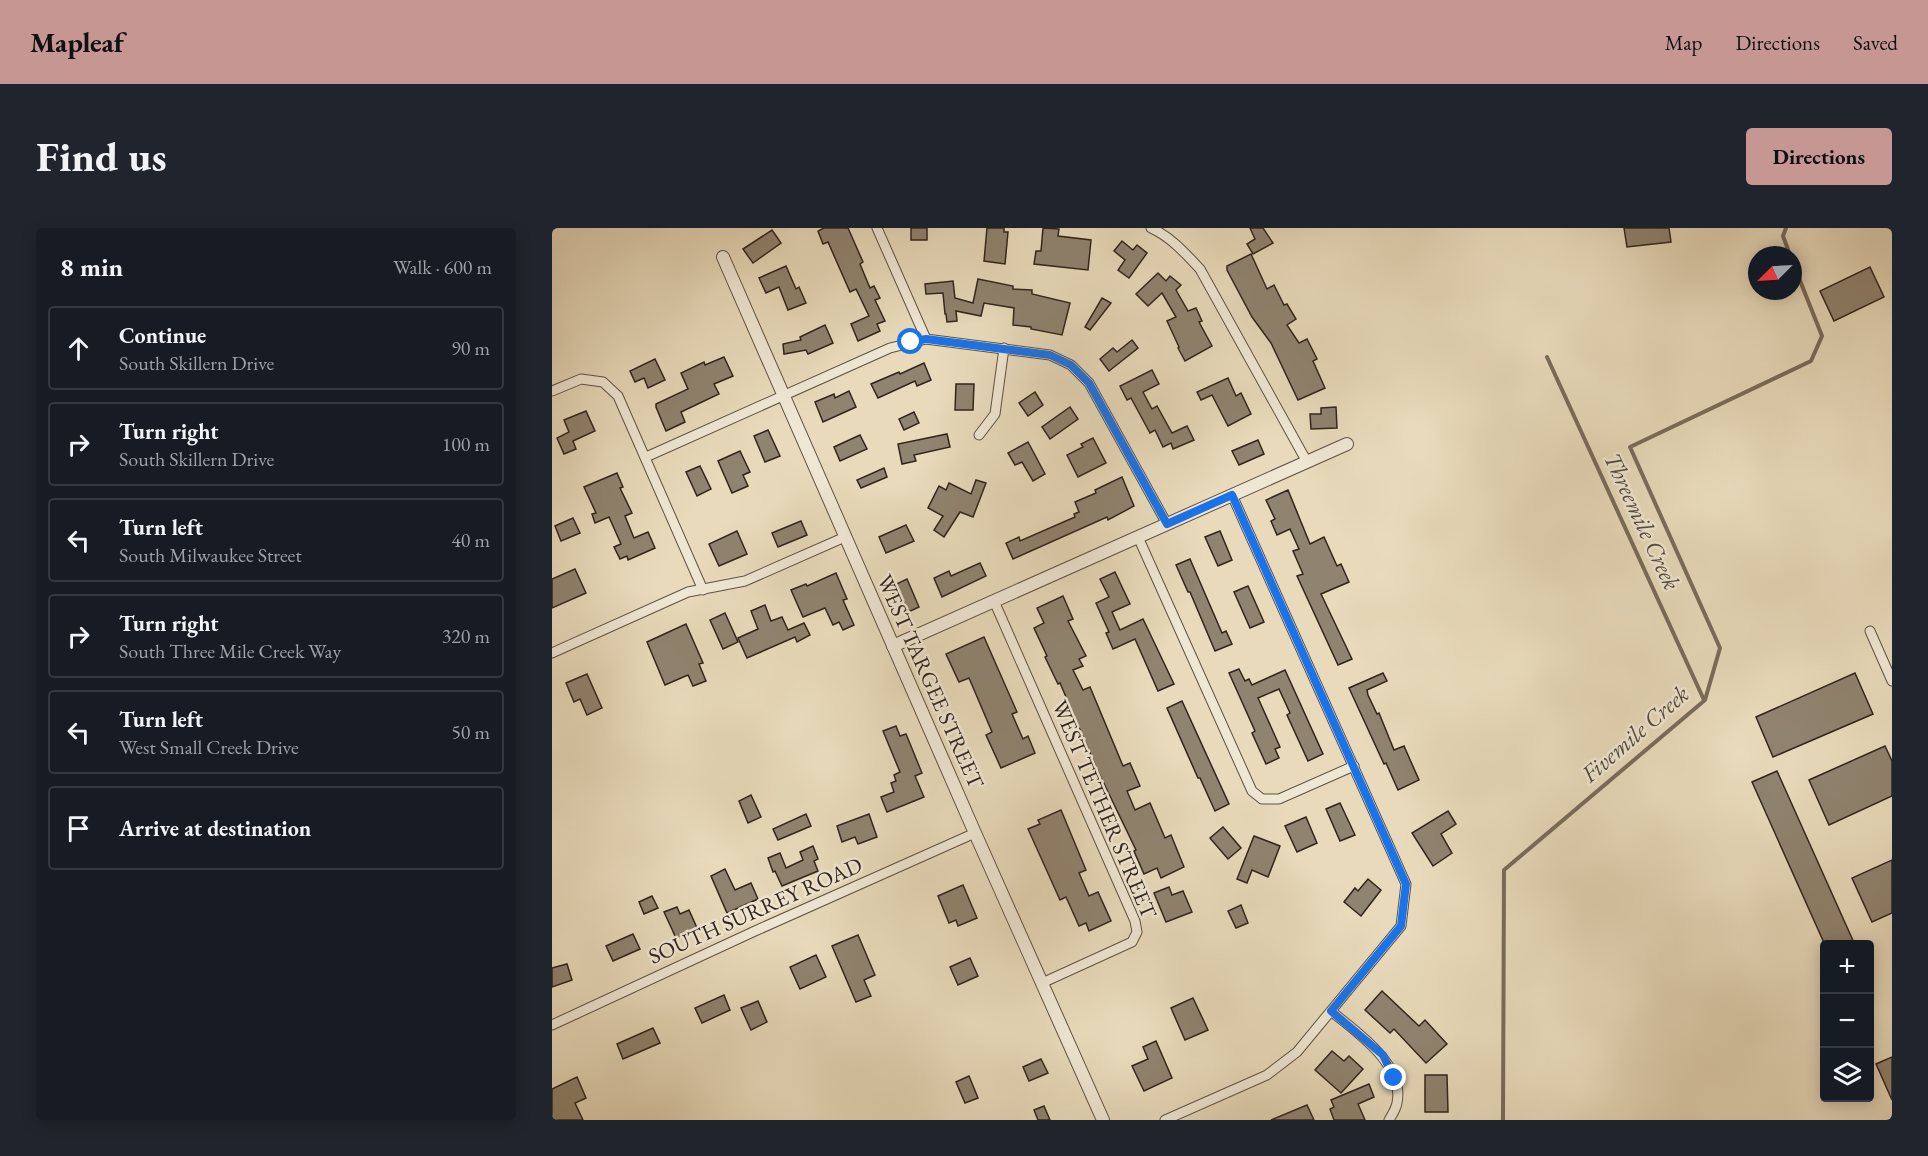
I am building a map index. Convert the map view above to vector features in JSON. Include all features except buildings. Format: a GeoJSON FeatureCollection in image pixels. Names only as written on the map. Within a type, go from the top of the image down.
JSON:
{"type":"FeatureCollection","features":[{"type":"Feature","properties":{"kind":"street"},"geometry":{"type":"LineString","coordinates":[[877,228],[926,339]]}},
{"type":"Feature","properties":{"kind":"street"},"geometry":{"type":"LineString","coordinates":[[1151,228],[1183,249],[1200,269],[1307,462]]}},
{"type":"Feature","properties":{"kind":"street","name":"WEST TARGEE STREET"},"geometry":{"type":"LineString","coordinates":[[723,257],[1103,1120]]}},
{"type":"Feature","properties":{"kind":"street"},"geometry":{"type":"LineString","coordinates":[[645,457],[890,348],[926,339],[1004,348],[1050,355],[1071,365],[1089,383],[1167,524]]}},
{"type":"Feature","properties":{"kind":"street"},"geometry":{"type":"LineString","coordinates":[[979,435],[995,414],[1004,348]]}},
{"type":"Feature","properties":{"kind":"street"},"geometry":{"type":"LineString","coordinates":[[552,391],[581,379],[603,382],[618,396],[702,590]]}},
{"type":"Feature","properties":{"kind":"street"},"geometry":{"type":"LineString","coordinates":[[893,646],[1347,444]]}},
{"type":"Feature","properties":{"kind":"street"},"geometry":{"type":"LineString","coordinates":[[1165,1120],[1267,1075],[1297,1052],[1401,926],[1406,884],[1232,495]]}},
{"type":"Feature","properties":{"kind":"street"},"geometry":{"type":"LineString","coordinates":[[552,653],[687,592],[745,581],[845,537]]}},
{"type":"Feature","properties":{"kind":"street"},"geometry":{"type":"LineString","coordinates":[[1138,537],[1252,791],[1262,799],[1279,799],[1354,766]]}},
{"type":"Feature","properties":{"kind":"street","name":"WEST TETHER STREET"},"geometry":{"type":"LineString","coordinates":[[994,601],[1135,921],[1137,932],[1132,942],[1042,983]]}},
{"type":"Feature","properties":{"kind":"street"},"geometry":{"type":"LineString","coordinates":[[1870,631],[1892,681]]}},
{"type":"Feature","properties":{"kind":"street","name":"SOUTH SURREY ROAD"},"geometry":{"type":"LineString","coordinates":[[552,1025],[975,833]]}},
{"type":"Feature","properties":{"kind":"street"},"geometry":{"type":"LineString","coordinates":[[1331,1011],[1383,1055],[1394,1078],[1397,1091],[1397,1104],[1389,1120]]}},
{"type":"Feature","properties":{"kind":"waterway","name":"Fivemile Creek"},"geometry":{"type":"LineString","coordinates":[[1786,228],[1783,236],[1787,246]]}},
{"type":"Feature","properties":{"kind":"waterway","name":"Fivemile Creek"},"geometry":{"type":"LineString","coordinates":[[1503,1120],[1504,870],[1705,700],[1720,648],[1630,447],[1811,361],[1822,336],[1802,286]]}},
{"type":"Feature","properties":{"kind":"waterway","name":"Threemile Creek"},"geometry":{"type":"LineString","coordinates":[[1547,357],[1704,700]]}},
{"type":"Feature","properties":{"kind":"route"},"geometry":{"type":"LineString","coordinates":[[911,342],[926,339],[1004,348],[1050,355],[1071,365],[1089,383],[1167,524],[1232,495],[1406,884],[1401,926],[1331,1011],[1383,1055],[1394,1078]]}}]}
